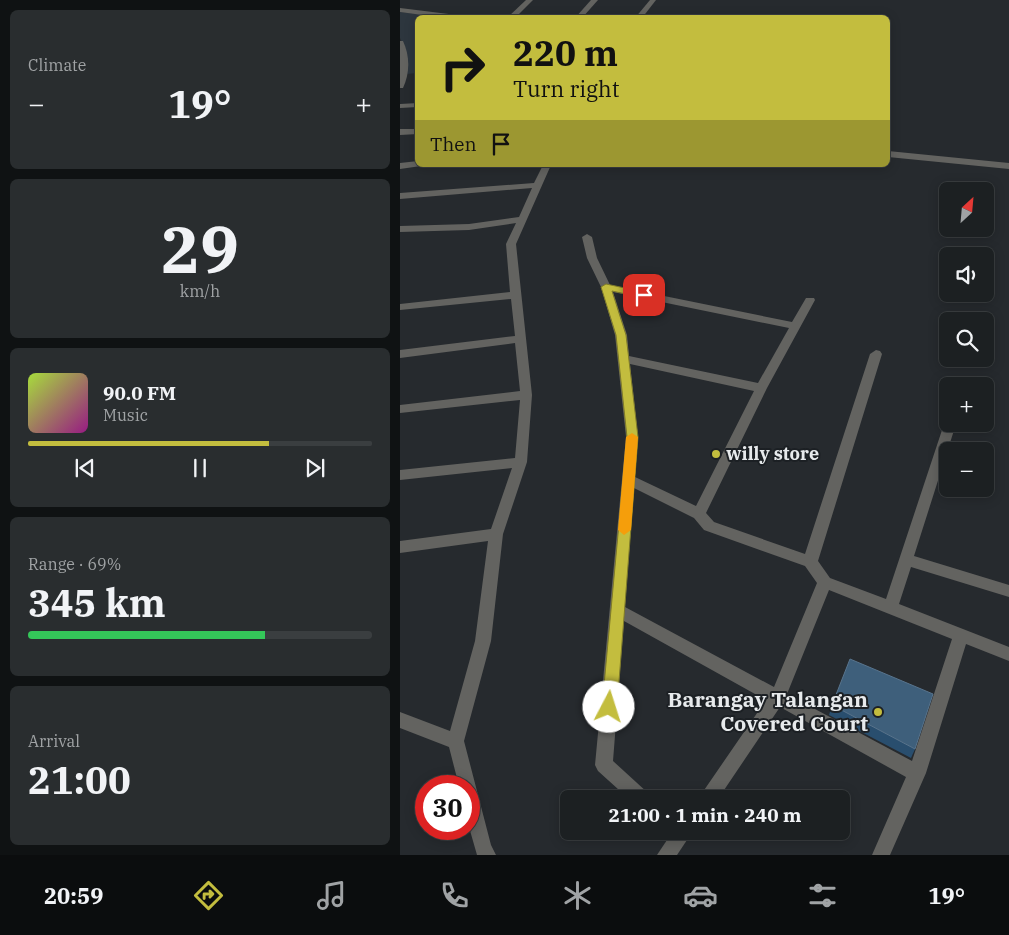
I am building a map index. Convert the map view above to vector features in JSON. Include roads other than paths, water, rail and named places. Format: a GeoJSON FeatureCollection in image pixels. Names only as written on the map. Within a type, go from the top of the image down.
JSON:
{"type":"FeatureCollection","features":[{"type":"Feature","properties":{"kind":"street"},"geometry":{"type":"LineString","coordinates":[[513,15],[530,0]]}},
{"type":"Feature","properties":{"kind":"street"},"geometry":{"type":"LineString","coordinates":[[581,15],[595,0]]}},
{"type":"Feature","properties":{"kind":"street"},"geometry":{"type":"LineString","coordinates":[[640,15],[653,0]]}},
{"type":"Feature","properties":{"kind":"street"},"geometry":{"type":"LineString","coordinates":[[400,10],[441,15]]}},
{"type":"Feature","properties":{"kind":"street"},"geometry":{"type":"LineString","coordinates":[[400,43],[408,75],[400,86]]}},
{"type":"Feature","properties":{"kind":"street"},"geometry":{"type":"LineString","coordinates":[[400,106],[415,105]]}},
{"type":"Feature","properties":{"kind":"street"},"geometry":{"type":"LineString","coordinates":[[400,132],[415,131]]}},
{"type":"Feature","properties":{"kind":"street"},"geometry":{"type":"LineString","coordinates":[[890,154],[1009,166]]}},
{"type":"Feature","properties":{"kind":"street"},"geometry":{"type":"LineString","coordinates":[[400,166],[415,164]]}},
{"type":"Feature","properties":{"kind":"street"},"geometry":{"type":"LineString","coordinates":[[465,775],[456,741],[484,641],[496,534],[521,462],[526,395],[511,244],[546,167]]}},
{"type":"Feature","properties":{"kind":"street"},"geometry":{"type":"LineString","coordinates":[[400,196],[538,185]]}},
{"type":"Feature","properties":{"kind":"street"},"geometry":{"type":"LineString","coordinates":[[400,229],[468,227],[522,219]]}},
{"type":"Feature","properties":{"kind":"street"},"geometry":{"type":"LineString","coordinates":[[588,237],[592,258],[606,287],[621,335],[632,437],[604,765],[632,790]]}},
{"type":"Feature","properties":{"kind":"street"},"geometry":{"type":"LineString","coordinates":[[606,287],[796,326]]}},
{"type":"Feature","properties":{"kind":"street"},"geometry":{"type":"LineString","coordinates":[[400,307],[517,296]]}},
{"type":"Feature","properties":{"kind":"street"},"geometry":{"type":"LineString","coordinates":[[699,514],[761,388],[810,300]]}},
{"type":"Feature","properties":{"kind":"street"},"geometry":{"type":"LineString","coordinates":[[400,354],[521,339]]}},
{"type":"Feature","properties":{"kind":"street"},"geometry":{"type":"LineString","coordinates":[[810,562],[876,354]]}},
{"type":"Feature","properties":{"kind":"street"},"geometry":{"type":"LineString","coordinates":[[624,359],[761,388]]}},
{"type":"Feature","properties":{"kind":"street"},"geometry":{"type":"LineString","coordinates":[[400,409],[526,395]]}},
{"type":"Feature","properties":{"kind":"street"},"geometry":{"type":"LineString","coordinates":[[890,609],[947,432]]}},
{"type":"Feature","properties":{"kind":"street"},"geometry":{"type":"LineString","coordinates":[[400,474],[521,462]]}},
{"type":"Feature","properties":{"kind":"street"},"geometry":{"type":"LineString","coordinates":[[628,479],[699,514],[709,526],[810,562],[826,582],[890,609],[1009,654]]}},
{"type":"Feature","properties":{"kind":"street"},"geometry":{"type":"LineString","coordinates":[[400,547],[496,534]]}},
{"type":"Feature","properties":{"kind":"street"},"geometry":{"type":"LineString","coordinates":[[906,560],[1009,591]]}},
{"type":"Feature","properties":{"kind":"street"},"geometry":{"type":"LineString","coordinates":[[713,790],[778,697],[826,582]]}},
{"type":"Feature","properties":{"kind":"street"},"geometry":{"type":"LineString","coordinates":[[617,610],[917,773]]}},
{"type":"Feature","properties":{"kind":"street"},"geometry":{"type":"LineString","coordinates":[[886,853],[917,773],[960,636]]}},
{"type":"Feature","properties":{"kind":"street"},"geometry":{"type":"LineString","coordinates":[[400,720],[456,741]]}},
{"type":"Feature","properties":{"kind":"street"},"geometry":{"type":"LineString","coordinates":[[480,836],[487,855]]}},
{"type":"Feature","properties":{"kind":"street"},"geometry":{"type":"LineString","coordinates":[[666,855],[676,840]]}},
{"type":"Feature","properties":{"kind":"place","name":"willy store"},"geometry":{"type":"Point","coordinates":[716,454]}},
{"type":"Feature","properties":{"kind":"place","name":"Barangay Talangan Covered Court"},"geometry":{"type":"Point","coordinates":[878,712]}}]}
